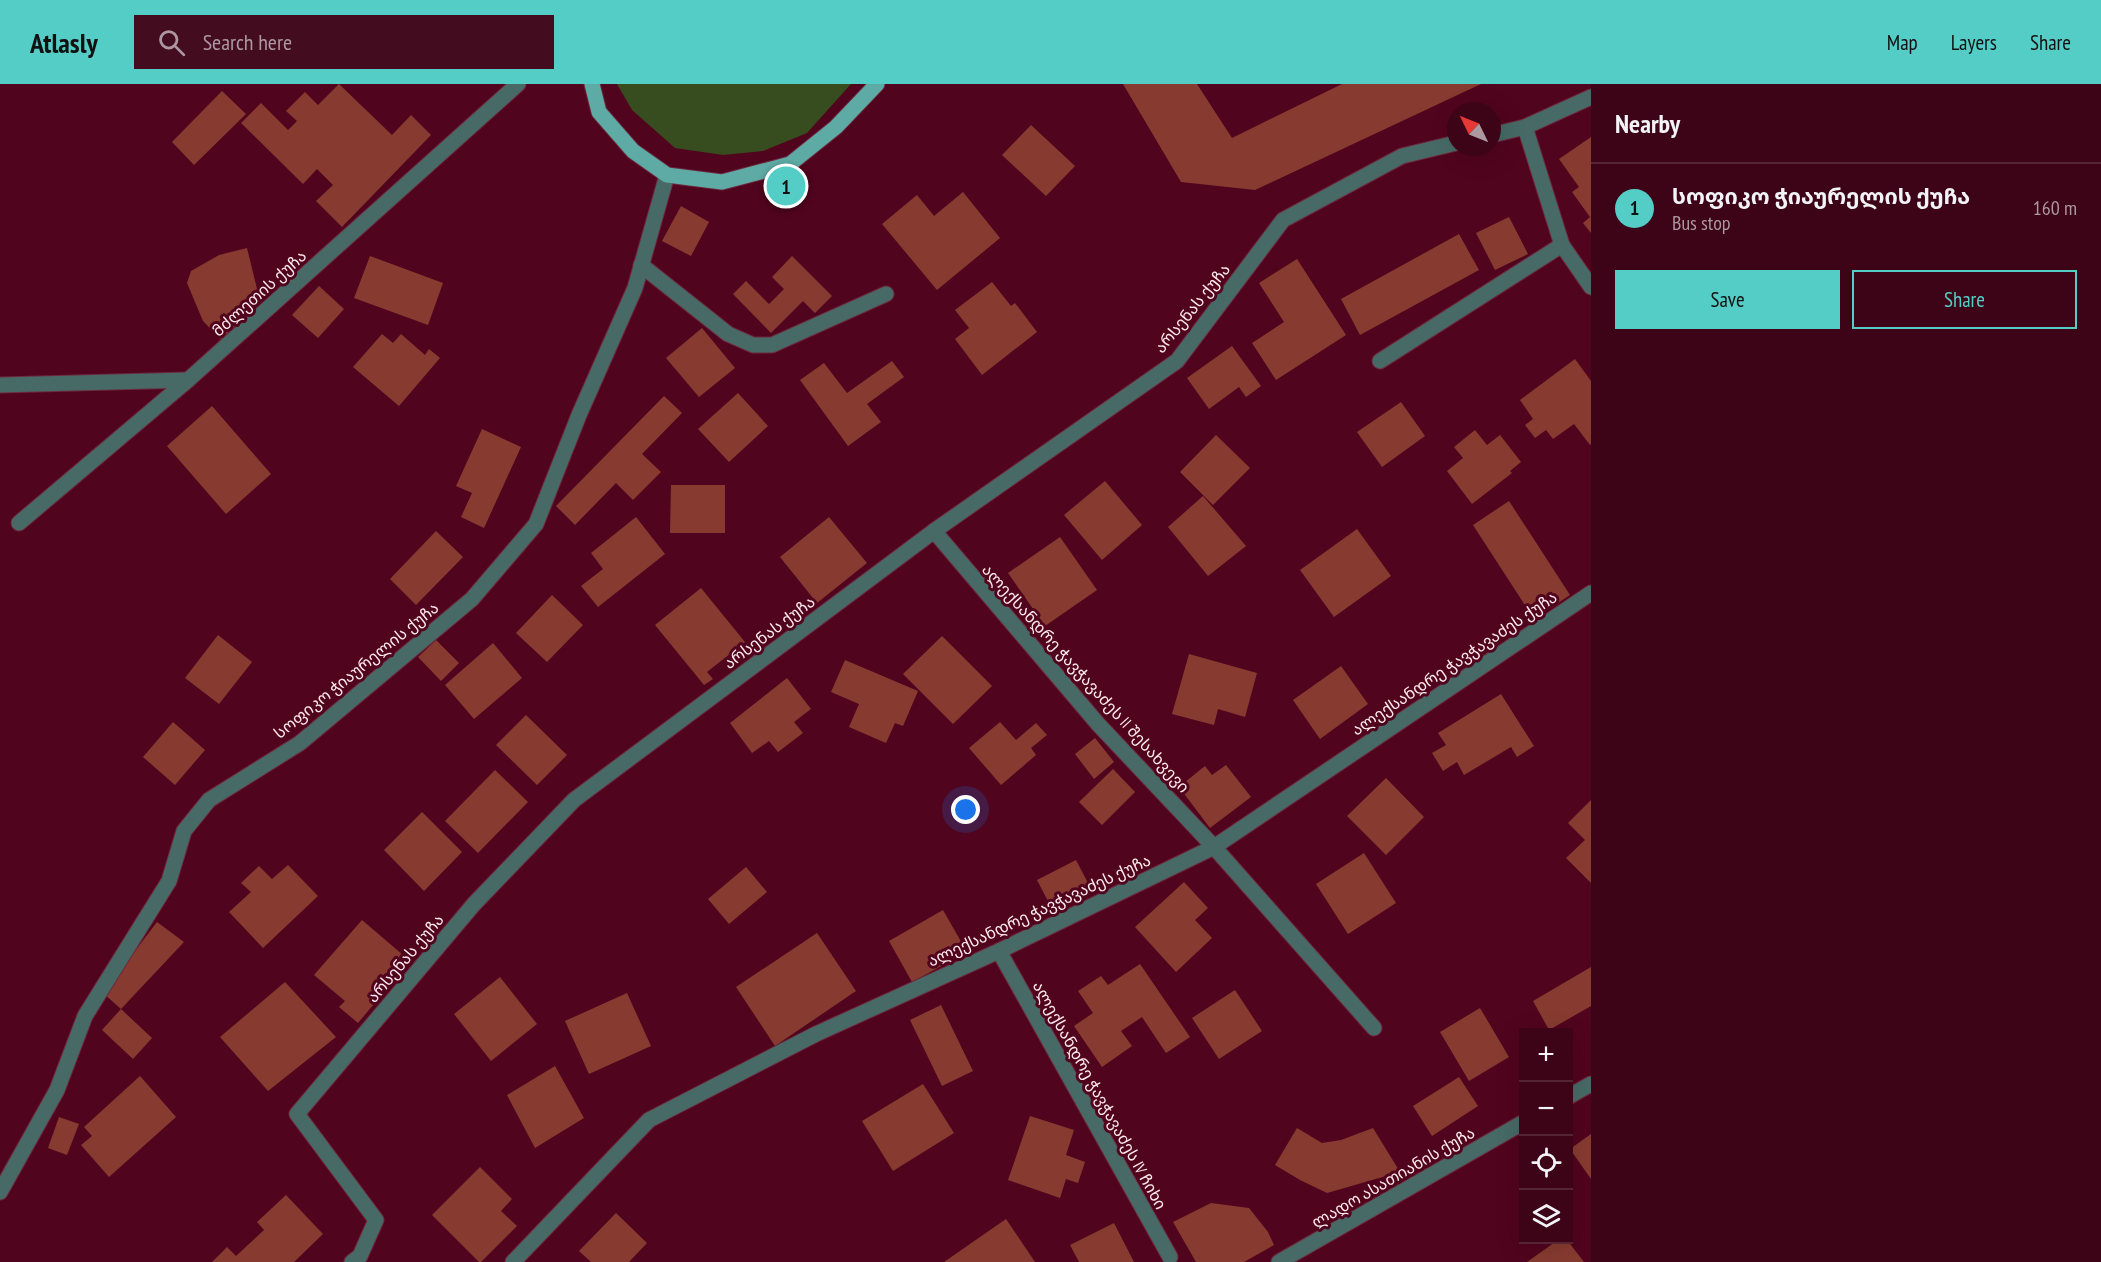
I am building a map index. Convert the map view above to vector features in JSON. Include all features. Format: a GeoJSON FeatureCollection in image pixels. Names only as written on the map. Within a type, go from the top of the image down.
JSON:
{"type":"FeatureCollection","features":[{"type":"Feature","properties":{"kind":"main road"},"geometry":{"type":"LineString","coordinates":[[592,84],[599,112],[633,151],[667,175],[722,183],[790,164],[836,128],[877,84]]}},
{"type":"Feature","properties":{"kind":"street","name":"მძლეთის ქუჩა"},"geometry":{"type":"LineString","coordinates":[[19,524],[188,380],[518,84]]}},
{"type":"Feature","properties":{"kind":"street"},"geometry":{"type":"LineString","coordinates":[[1501,133],[1525,127],[1591,97]]}},
{"type":"Feature","properties":{"kind":"street"},"geometry":{"type":"LineString","coordinates":[[1525,127],[1562,244],[1591,287]]}},
{"type":"Feature","properties":{"kind":"street","name":"არსენას ქუჩა"},"geometry":{"type":"LineString","coordinates":[[360,1260],[376,1220],[297,1114],[474,904],[574,800],[934,531],[1177,361],[1283,220],[1402,156],[1447,145]]}},
{"type":"Feature","properties":{"kind":"street","name":"სოფიკო ჭიაურელის ქუჩა"},"geometry":{"type":"LineString","coordinates":[[0,1192],[57,1090],[85,1016],[169,881],[184,831],[209,800],[300,743],[472,599],[536,524],[579,415],[635,288],[667,175]]}},
{"type":"Feature","properties":{"kind":"street"},"geometry":{"type":"LineString","coordinates":[[1380,361],[1562,244]]}},
{"type":"Feature","properties":{"kind":"street"},"geometry":{"type":"LineString","coordinates":[[642,265],[728,334],[753,345],[772,345],[886,294]]}},
{"type":"Feature","properties":{"kind":"street"},"geometry":{"type":"LineString","coordinates":[[0,385],[188,380]]}},
{"type":"Feature","properties":{"kind":"street","name":"ალექსანდრე ჭავჭავაძეს II შესახვევი"},"geometry":{"type":"LineString","coordinates":[[934,531],[1098,723],[1214,847],[1374,1028]]}},
{"type":"Feature","properties":{"kind":"street","name":"ალექსანდრე ჭავჭავაძეს ქუჩა"},"geometry":{"type":"LineString","coordinates":[[513,1262],[649,1120],[816,1034],[999,951],[1214,847],[1591,593]]}},
{"type":"Feature","properties":{"kind":"street","name":"ალექსანდრე ჭავჭავაძეს IV ჩიხი"},"geometry":{"type":"LineString","coordinates":[[999,951],[1170,1257]]}},
{"type":"Feature","properties":{"kind":"street"},"geometry":{"type":"LineString","coordinates":[[1573,1095],[1591,1084]]}},
{"type":"Feature","properties":{"kind":"street","name":"ლადო ასათიანის ქუჩა"},"geometry":{"type":"LineString","coordinates":[[1280,1262],[1519,1125]]}},
{"type":"Feature","properties":{"kind":"green space"},"geometry":{"type":"Polygon","coordinates":[[[617,84],[851,84],[807,133],[763,151],[723,155],[675,148],[632,110],[617,84]]]}},
{"type":"Feature","properties":{"kind":"building"},"geometry":{"type":"Polygon","coordinates":[[[339,84],[392,135],[411,115],[431,135],[342,227],[316,201],[333,185],[317,169],[303,184],[241,123],[261,103],[288,130],[297,121],[286,111],[305,92],[318,105],[339,84]]]}},
{"type":"Feature","properties":{"kind":"building"},"geometry":{"type":"Polygon","coordinates":[[[1123,84],[1197,84],[1232,138],[1342,84],[1481,84],[1255,190],[1181,182],[1123,84]]]}},
{"type":"Feature","properties":{"kind":"building"},"geometry":{"type":"Polygon","coordinates":[[[222,91],[246,114],[194,165],[172,142],[222,91]]]}},
{"type":"Feature","properties":{"kind":"building"},"geometry":{"type":"Polygon","coordinates":[[[1031,125],[1075,166],[1046,196],[1002,155],[1031,125]]]}},
{"type":"Feature","properties":{"kind":"building"},"geometry":{"type":"Polygon","coordinates":[[[1591,137],[1591,233],[1583,223],[1590,217],[1572,192],[1579,187],[1559,159],[1591,137]]]}},
{"type":"Feature","properties":{"kind":"building"},"geometry":{"type":"Polygon","coordinates":[[[963,192],[1000,238],[937,290],[882,224],[917,195],[934,216],[963,192]]]}},
{"type":"Feature","properties":{"kind":"building"},"geometry":{"type":"Polygon","coordinates":[[[681,206],[709,222],[691,256],[662,241],[681,206]]]}},
{"type":"Feature","properties":{"kind":"building"},"geometry":{"type":"Polygon","coordinates":[[[1509,217],[1528,254],[1495,270],[1476,233],[1509,217]]]}},
{"type":"Feature","properties":{"kind":"building"},"geometry":{"type":"Polygon","coordinates":[[[1459,234],[1479,270],[1360,335],[1341,299],[1459,234]]]}},
{"type":"Feature","properties":{"kind":"building"},"geometry":{"type":"Polygon","coordinates":[[[247,248],[260,301],[221,340],[203,321],[187,283],[191,271],[219,255],[247,248]]]}},
{"type":"Feature","properties":{"kind":"building"},"geometry":{"type":"Polygon","coordinates":[[[370,256],[443,283],[428,325],[354,298],[370,256]]]}},
{"type":"Feature","properties":{"kind":"building"},"geometry":{"type":"Polygon","coordinates":[[[792,256],[832,296],[815,313],[803,301],[771,333],[733,294],[746,281],[769,304],[784,289],[772,277],[792,256]]]}},
{"type":"Feature","properties":{"kind":"building"},"geometry":{"type":"Polygon","coordinates":[[[1297,259],[1346,335],[1276,380],[1252,343],[1284,322],[1259,283],[1297,259]]]}},
{"type":"Feature","properties":{"kind":"building"},"geometry":{"type":"Polygon","coordinates":[[[992,282],[1011,306],[1015,303],[1037,332],[982,375],[955,339],[969,328],[955,310],[992,282]]]}},
{"type":"Feature","properties":{"kind":"building"},"geometry":{"type":"Polygon","coordinates":[[[319,286],[344,309],[318,338],[292,315],[319,286]]]}},
{"type":"Feature","properties":{"kind":"building"},"geometry":{"type":"Polygon","coordinates":[[[702,328],[735,368],[699,397],[666,358],[702,328]]]}},
{"type":"Feature","properties":{"kind":"building"},"geometry":{"type":"Polygon","coordinates":[[[382,334],[393,343],[401,334],[425,355],[429,349],[440,358],[399,406],[353,367],[382,334]]]}},
{"type":"Feature","properties":{"kind":"building"},"geometry":{"type":"Polygon","coordinates":[[[1232,346],[1261,386],[1246,397],[1239,387],[1209,409],[1187,378],[1232,346]]]}},
{"type":"Feature","properties":{"kind":"building"},"geometry":{"type":"Polygon","coordinates":[[[1575,359],[1591,381],[1591,444],[1574,424],[1553,439],[1546,430],[1535,438],[1525,425],[1533,419],[1520,400],[1575,359]]]}},
{"type":"Feature","properties":{"kind":"building"},"geometry":{"type":"Polygon","coordinates":[[[892,361],[904,377],[867,404],[881,422],[848,446],[800,380],[824,363],[847,393],[892,361]]]}},
{"type":"Feature","properties":{"kind":"building"},"geometry":{"type":"Polygon","coordinates":[[[738,393],[768,426],[729,462],[698,429],[738,393]]]}},
{"type":"Feature","properties":{"kind":"building"},"geometry":{"type":"Polygon","coordinates":[[[664,396],[682,413],[642,454],[661,472],[633,500],[616,483],[575,525],[556,506],[664,396]]]}},
{"type":"Feature","properties":{"kind":"building"},"geometry":{"type":"Polygon","coordinates":[[[1401,402],[1425,436],[1382,467],[1357,432],[1401,402]]]}},
{"type":"Feature","properties":{"kind":"building"},"geometry":{"type":"Polygon","coordinates":[[[212,406],[271,474],[226,514],[167,446],[212,406]]]}},
{"type":"Feature","properties":{"kind":"building"},"geometry":{"type":"Polygon","coordinates":[[[482,429],[521,447],[484,528],[461,517],[472,493],[456,486],[482,429]]]}},
{"type":"Feature","properties":{"kind":"building"},"geometry":{"type":"Polygon","coordinates":[[[1475,430],[1487,445],[1500,435],[1521,462],[1510,471],[1512,473],[1472,504],[1447,471],[1463,458],[1454,447],[1475,430]]]}},
{"type":"Feature","properties":{"kind":"building"},"geometry":{"type":"Polygon","coordinates":[[[1216,435],[1250,468],[1213,505],[1180,472],[1216,435]]]}},
{"type":"Feature","properties":{"kind":"building"},"geometry":{"type":"Polygon","coordinates":[[[1105,481],[1142,525],[1102,560],[1064,515],[1105,481]]]}},
{"type":"Feature","properties":{"kind":"building"},"geometry":{"type":"Polygon","coordinates":[[[671,485],[725,485],[725,533],[670,533],[671,485]]]}},
{"type":"Feature","properties":{"kind":"building"},"geometry":{"type":"Polygon","coordinates":[[[1203,496],[1246,546],[1208,576],[1168,527],[1203,496]]]}},
{"type":"Feature","properties":{"kind":"building"},"geometry":{"type":"Polygon","coordinates":[[[1509,501],[1570,595],[1534,619],[1473,525],[1509,501]]]}},
{"type":"Feature","properties":{"kind":"building"},"geometry":{"type":"Polygon","coordinates":[[[636,517],[665,554],[598,607],[581,586],[603,569],[591,553],[636,517]]]}},
{"type":"Feature","properties":{"kind":"building"},"geometry":{"type":"Polygon","coordinates":[[[829,517],[867,563],[817,603],[780,557],[829,517]]]}},
{"type":"Feature","properties":{"kind":"building"},"geometry":{"type":"Polygon","coordinates":[[[1357,529],[1391,576],[1334,617],[1300,570],[1357,529]]]}},
{"type":"Feature","properties":{"kind":"building"},"geometry":{"type":"Polygon","coordinates":[[[436,531],[463,557],[416,605],[390,579],[436,531]]]}},
{"type":"Feature","properties":{"kind":"building"},"geometry":{"type":"Polygon","coordinates":[[[1060,537],[1097,590],[1045,626],[1008,573],[1060,537]]]}},
{"type":"Feature","properties":{"kind":"building"},"geometry":{"type":"Polygon","coordinates":[[[701,588],[745,642],[707,672],[713,679],[704,685],[655,625],[701,588]]]}},
{"type":"Feature","properties":{"kind":"building"},"geometry":{"type":"Polygon","coordinates":[[[552,595],[583,625],[547,662],[516,633],[552,595]]]}},
{"type":"Feature","properties":{"kind":"building"},"geometry":{"type":"Polygon","coordinates":[[[218,635],[252,662],[219,704],[185,678],[218,635]]]}},
{"type":"Feature","properties":{"kind":"building"},"geometry":{"type":"Polygon","coordinates":[[[942,636],[992,686],[953,724],[903,674],[942,636]]]}},
{"type":"Feature","properties":{"kind":"building"},"geometry":{"type":"Polygon","coordinates":[[[436,640],[459,663],[441,681],[418,657],[436,640]]]}},
{"type":"Feature","properties":{"kind":"building"},"geometry":{"type":"Polygon","coordinates":[[[493,643],[522,678],[474,719],[445,685],[493,643]]]}},
{"type":"Feature","properties":{"kind":"building"},"geometry":{"type":"Polygon","coordinates":[[[1189,654],[1257,673],[1245,717],[1218,709],[1214,725],[1172,714],[1189,654]]]}},
{"type":"Feature","properties":{"kind":"building"},"geometry":{"type":"Polygon","coordinates":[[[845,660],[918,691],[903,726],[895,723],[886,743],[849,727],[859,704],[831,692],[845,660]]]}},
{"type":"Feature","properties":{"kind":"building"},"geometry":{"type":"Polygon","coordinates":[[[1341,666],[1368,704],[1320,739],[1293,700],[1341,666]]]}},
{"type":"Feature","properties":{"kind":"building"},"geometry":{"type":"Polygon","coordinates":[[[787,678],[811,709],[794,722],[803,733],[778,752],[769,741],[752,753],[730,723],[787,678]]]}},
{"type":"Feature","properties":{"kind":"building"},"geometry":{"type":"Polygon","coordinates":[[[1501,694],[1534,746],[1517,757],[1511,747],[1464,775],[1457,762],[1443,771],[1432,753],[1446,745],[1438,733],[1501,694]]]}},
{"type":"Feature","properties":{"kind":"building"},"geometry":{"type":"Polygon","coordinates":[[[526,715],[567,755],[537,785],[496,745],[526,715]]]}},
{"type":"Feature","properties":{"kind":"building"},"geometry":{"type":"Polygon","coordinates":[[[173,722],[205,750],[175,785],[143,757],[173,722]]]}},
{"type":"Feature","properties":{"kind":"building"},"geometry":{"type":"Polygon","coordinates":[[[1000,722],[1016,740],[1036,723],[1047,735],[1031,748],[1036,755],[1001,785],[969,748],[1000,722]]]}},
{"type":"Feature","properties":{"kind":"building"},"geometry":{"type":"Polygon","coordinates":[[[1095,738],[1114,762],[1094,779],[1075,754],[1095,738]]]}},
{"type":"Feature","properties":{"kind":"building"},"geometry":{"type":"Polygon","coordinates":[[[1226,765],[1251,797],[1210,828],[1179,787],[1205,766],[1212,775],[1226,765]]]}},
{"type":"Feature","properties":{"kind":"building"},"geometry":{"type":"Polygon","coordinates":[[[1113,769],[1135,792],[1102,825],[1079,802],[1113,769]]]}},
{"type":"Feature","properties":{"kind":"building"},"geometry":{"type":"Polygon","coordinates":[[[495,770],[528,802],[478,853],[445,821],[495,770]]]}},
{"type":"Feature","properties":{"kind":"building"},"geometry":{"type":"Polygon","coordinates":[[[1386,778],[1424,817],[1386,855],[1347,816],[1386,778]]]}},
{"type":"Feature","properties":{"kind":"building"},"geometry":{"type":"Polygon","coordinates":[[[1591,800],[1591,883],[1566,858],[1585,840],[1568,823],[1591,800]]]}},
{"type":"Feature","properties":{"kind":"building"},"geometry":{"type":"Polygon","coordinates":[[[422,812],[462,852],[424,891],[384,850],[422,812]]]}},
{"type":"Feature","properties":{"kind":"building"},"geometry":{"type":"Polygon","coordinates":[[[1364,853],[1396,903],[1348,934],[1316,884],[1364,853]]]}},
{"type":"Feature","properties":{"kind":"building"},"geometry":{"type":"Polygon","coordinates":[[[1076,860],[1089,885],[1050,905],[1037,880],[1076,860]]]}},
{"type":"Feature","properties":{"kind":"building"},"geometry":{"type":"Polygon","coordinates":[[[288,865],[318,896],[263,948],[229,912],[251,892],[241,883],[259,866],[272,879],[288,865]]]}},
{"type":"Feature","properties":{"kind":"building"},"geometry":{"type":"Polygon","coordinates":[[[746,867],[767,892],[729,924],[708,899],[746,867]]]}},
{"type":"Feature","properties":{"kind":"building"},"geometry":{"type":"Polygon","coordinates":[[[1184,882],[1208,908],[1195,920],[1212,938],[1176,972],[1135,927],[1184,882]]]}},
{"type":"Feature","properties":{"kind":"building"},"geometry":{"type":"Polygon","coordinates":[[[943,910],[967,952],[912,982],[889,941],[943,910]]]}},
{"type":"Feature","properties":{"kind":"building"},"geometry":{"type":"Polygon","coordinates":[[[362,920],[410,961],[358,1023],[339,1007],[345,1001],[314,975],[362,920]]]}},
{"type":"Feature","properties":{"kind":"building"},"geometry":{"type":"Polygon","coordinates":[[[157,922],[184,942],[121,1009],[103,993],[157,922]]]}},
{"type":"Feature","properties":{"kind":"building"},"geometry":{"type":"Polygon","coordinates":[[[817,933],[856,991],[775,1046],[736,987],[817,933]]]}},
{"type":"Feature","properties":{"kind":"building"},"geometry":{"type":"Polygon","coordinates":[[[1140,964],[1190,1037],[1166,1053],[1142,1017],[1121,1031],[1132,1046],[1102,1067],[1074,1026],[1093,1013],[1078,991],[1101,976],[1108,985],[1140,964]]]}},
{"type":"Feature","properties":{"kind":"building"},"geometry":{"type":"Polygon","coordinates":[[[1591,967],[1591,1006],[1552,1028],[1548,1028],[1533,1001],[1591,967]]]}},
{"type":"Feature","properties":{"kind":"building"},"geometry":{"type":"Polygon","coordinates":[[[500,977],[537,1024],[491,1061],[454,1014],[500,977]]]}},
{"type":"Feature","properties":{"kind":"building"},"geometry":{"type":"Polygon","coordinates":[[[285,982],[336,1037],[268,1091],[220,1037],[285,982]]]}},
{"type":"Feature","properties":{"kind":"building"},"geometry":{"type":"Polygon","coordinates":[[[1235,990],[1262,1031],[1219,1059],[1192,1018],[1235,990]]]}},
{"type":"Feature","properties":{"kind":"building"},"geometry":{"type":"Polygon","coordinates":[[[627,993],[651,1046],[589,1074],[565,1021],[627,993]]]}},
{"type":"Feature","properties":{"kind":"building"},"geometry":{"type":"Polygon","coordinates":[[[941,1005],[973,1071],[942,1086],[910,1020],[941,1005]]]}},
{"type":"Feature","properties":{"kind":"building"},"geometry":{"type":"Polygon","coordinates":[[[1480,1008],[1509,1057],[1469,1081],[1440,1032],[1480,1008]]]}},
{"type":"Feature","properties":{"kind":"building"},"geometry":{"type":"Polygon","coordinates":[[[121,1009],[152,1038],[133,1059],[102,1030],[121,1009]]]}},
{"type":"Feature","properties":{"kind":"building"},"geometry":{"type":"Polygon","coordinates":[[[555,1066],[584,1118],[535,1148],[507,1095],[555,1066]]]}},
{"type":"Feature","properties":{"kind":"building"},"geometry":{"type":"Polygon","coordinates":[[[140,1076],[176,1117],[109,1177],[81,1145],[92,1136],[84,1127],[140,1076]]]}},
{"type":"Feature","properties":{"kind":"building"},"geometry":{"type":"Polygon","coordinates":[[[1459,1077],[1478,1106],[1432,1136],[1413,1106],[1459,1077]]]}},
{"type":"Feature","properties":{"kind":"building"},"geometry":{"type":"Polygon","coordinates":[[[923,1084],[954,1133],[893,1171],[862,1121],[923,1084]]]}},
{"type":"Feature","properties":{"kind":"building"},"geometry":{"type":"Polygon","coordinates":[[[1030,1116],[1074,1130],[1066,1155],[1085,1162],[1078,1183],[1066,1179],[1060,1198],[1008,1180],[1030,1116]]]}},
{"type":"Feature","properties":{"kind":"building"},"geometry":{"type":"Polygon","coordinates":[[[59,1117],[79,1124],[67,1155],[48,1148],[59,1117]]]}},
{"type":"Feature","properties":{"kind":"building"},"geometry":{"type":"Polygon","coordinates":[[[1297,1128],[1322,1143],[1341,1140],[1373,1128],[1400,1172],[1327,1193],[1275,1165],[1297,1128]]]}},
{"type":"Feature","properties":{"kind":"building"},"geometry":{"type":"Polygon","coordinates":[[[1591,1134],[1591,1179],[1573,1153],[1573,1147],[1591,1134]]]}},
{"type":"Feature","properties":{"kind":"building"},"geometry":{"type":"Polygon","coordinates":[[[480,1167],[512,1199],[501,1211],[517,1226],[479,1262],[432,1215],[480,1167]]]}},
{"type":"Feature","properties":{"kind":"building"},"geometry":{"type":"Polygon","coordinates":[[[286,1195],[323,1234],[294,1262],[212,1262],[227,1247],[236,1256],[264,1230],[257,1222],[286,1195]]]}},
{"type":"Feature","properties":{"kind":"building"},"geometry":{"type":"Polygon","coordinates":[[[1211,1203],[1249,1208],[1268,1232],[1274,1245],[1244,1262],[1196,1262],[1173,1222],[1211,1203]]]}},
{"type":"Feature","properties":{"kind":"building"},"geometry":{"type":"Polygon","coordinates":[[[616,1213],[647,1243],[629,1262],[591,1262],[579,1251],[616,1213]]]}},
{"type":"Feature","properties":{"kind":"building"},"geometry":{"type":"Polygon","coordinates":[[[1006,1219],[1035,1262],[944,1262],[1006,1219]]]}},
{"type":"Feature","properties":{"kind":"building"},"geometry":{"type":"Polygon","coordinates":[[[1114,1223],[1134,1262],[1079,1262],[1070,1245],[1114,1223]]]}},
{"type":"Feature","properties":{"kind":"building"},"geometry":{"type":"Polygon","coordinates":[[[1552,1244],[1570,1244],[1584,1262],[1527,1262],[1552,1244]]]}},
{"type":"Feature","properties":{"kind":"place","name":"სოფიკო ჭიაურელის ქუჩა"},"geometry":{"type":"Point","coordinates":[786,186]}}]}
